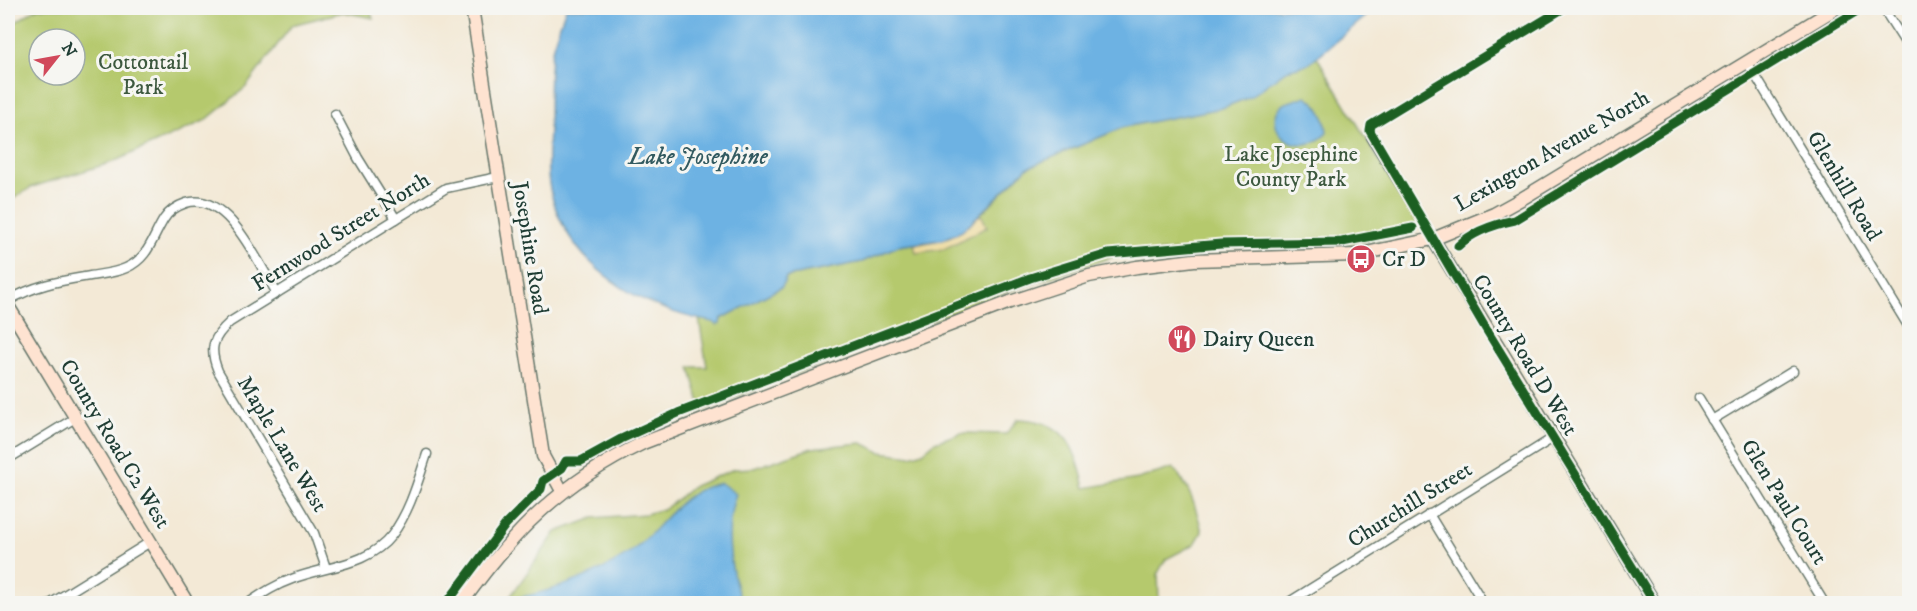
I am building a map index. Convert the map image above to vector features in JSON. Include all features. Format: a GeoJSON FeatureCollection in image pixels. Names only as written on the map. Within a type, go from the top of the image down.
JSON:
{"type":"FeatureCollection","features":[{"type":"Feature","properties":{"kind":"main road","name":"Josephine Road"},"geometry":{"type":"LineString","coordinates":[[472,8],[543,456],[562,491]]}},
{"type":"Feature","properties":{"kind":"main road","name":"Lexington Avenue North"},"geometry":{"type":"LineString","coordinates":[[461,603],[506,544],[562,491],[593,469],[643,443],[1071,281],[1174,262],[1346,256],[1433,239],[1494,214],[1523,198],[1834,8]]}},
{"type":"Feature","properties":{"kind":"main road","name":"County Road D West"},"geometry":{"type":"LineString","coordinates":[[1433,239],[1655,603]]}},
{"type":"Feature","properties":{"kind":"main road","name":"County Road C2 West"},"geometry":{"type":"LineString","coordinates":[[8,304],[189,603]]}},
{"type":"Feature","properties":{"kind":"street","name":"County Road D West"},"geometry":{"type":"LineString","coordinates":[[1433,239],[1371,136],[1371,125],[1564,8]]}},
{"type":"Feature","properties":{"kind":"street"},"geometry":{"type":"LineString","coordinates":[[1883,8],[1910,50]]}},
{"type":"Feature","properties":{"kind":"street","name":"Glenhill Road"},"geometry":{"type":"LineString","coordinates":[[1746,62],[1910,329]]}},
{"type":"Feature","properties":{"kind":"street"},"geometry":{"type":"LineString","coordinates":[[335,114],[358,158],[396,219]]}},
{"type":"Feature","properties":{"kind":"street","name":"Fernwood Street North"},"geometry":{"type":"LineString","coordinates":[[214,339],[230,322],[446,188],[498,177]]}},
{"type":"Feature","properties":{"kind":"street"},"geometry":{"type":"LineString","coordinates":[[8,304],[46,284],[125,269],[143,257],[151,248],[166,217],[172,210],[180,205],[199,201],[209,203],[225,212],[276,293]]}},
{"type":"Feature","properties":{"kind":"street","name":"Maple Lane West"},"geometry":{"type":"LineString","coordinates":[[214,339],[211,349],[218,371],[314,533],[326,568]]}},
{"type":"Feature","properties":{"kind":"street"},"geometry":{"type":"LineString","coordinates":[[1712,420],[1793,371]]}},
{"type":"Feature","properties":{"kind":"street","name":"Glen Paul Court"},"geometry":{"type":"LineString","coordinates":[[1699,398],[1825,603]]}},
{"type":"Feature","properties":{"kind":"street"},"geometry":{"type":"LineString","coordinates":[[8,459],[75,418]]}},
{"type":"Feature","properties":{"kind":"street","name":"Churchill Street"},"geometry":{"type":"LineString","coordinates":[[1286,603],[1553,438]]}},
{"type":"Feature","properties":{"kind":"street"},"geometry":{"type":"LineString","coordinates":[[247,603],[276,585],[367,556],[390,537],[407,510],[427,454]]}},
{"type":"Feature","properties":{"kind":"street"},"geometry":{"type":"LineString","coordinates":[[1429,514],[1484,603]]}},
{"type":"Feature","properties":{"kind":"street"},"geometry":{"type":"LineString","coordinates":[[50,603],[150,542]]}},
{"type":"Feature","properties":{"kind":"green space","name":"Cottontail Park"},"geometry":{"type":"Polygon","coordinates":[[[37,8],[369,8],[373,18],[343,12],[292,25],[246,87],[206,120],[113,162],[32,187],[8,202],[8,27],[37,8]]]}},
{"type":"Feature","properties":{"kind":"green space","name":"Lake Josephine County Park"},"geometry":{"type":"Polygon","coordinates":[[[1317,57],[1417,223],[1413,233],[1338,246],[1227,247],[1115,256],[1006,292],[702,410],[690,367],[707,367],[699,319],[713,322],[721,319],[782,287],[786,277],[862,262],[898,246],[941,240],[968,227],[1027,168],[1124,127],[1222,108],[1250,97],[1287,70],[1308,64],[1317,57]]]}},
{"type":"Feature","properties":{"kind":"green space"},"geometry":{"type":"Polygon","coordinates":[[[1018,419],[1047,424],[1065,438],[1077,460],[1085,488],[1138,479],[1173,468],[1179,475],[1192,498],[1202,532],[1195,544],[1166,559],[1158,573],[1159,603],[505,604],[556,532],[594,518],[646,514],[666,508],[694,486],[734,469],[754,468],[812,448],[862,443],[881,452],[911,456],[923,452],[935,442],[961,433],[1006,434],[1018,419]]]}},
{"type":"Feature","properties":{"kind":"sand"},"geometry":{"type":"Polygon","coordinates":[[[978,216],[982,216],[987,227],[944,249],[916,253],[914,245],[949,237],[964,229],[978,216]]]}},
{"type":"Feature","properties":{"kind":"water","name":"Lake Josephine"},"geometry":{"type":"Polygon","coordinates":[[[566,8],[1376,8],[1308,64],[1287,70],[1250,97],[1222,108],[1124,127],[1027,168],[962,231],[941,240],[898,246],[862,262],[786,277],[782,287],[721,319],[720,324],[717,325],[660,307],[612,281],[591,263],[574,243],[560,219],[548,176],[550,78],[552,51],[566,8]]]}},
{"type":"Feature","properties":{"kind":"water"},"geometry":{"type":"Polygon","coordinates":[[[1306,96],[1321,112],[1327,133],[1316,141],[1305,144],[1294,143],[1279,131],[1275,123],[1277,113],[1283,104],[1306,96]]]}},
{"type":"Feature","properties":{"kind":"water"},"geometry":{"type":"Polygon","coordinates":[[[721,483],[736,494],[729,534],[731,563],[742,603],[513,603],[517,598],[574,581],[615,562],[640,545],[681,502],[706,487],[721,483]]]}},
{"type":"Feature","properties":{"kind":"cycle path"},"geometry":{"type":"LineString","coordinates":[[1564,8],[1371,125],[1370,131],[1486,329],[1655,604]]}},
{"type":"Feature","properties":{"kind":"cycle path"},"geometry":{"type":"LineString","coordinates":[[1458,246],[1485,229],[1515,220],[1862,8]]}},
{"type":"Feature","properties":{"kind":"cycle path"},"geometry":{"type":"LineString","coordinates":[[446,604],[506,524],[541,489],[543,481],[562,468],[566,461],[581,461],[621,439],[678,413],[1030,278],[1108,254],[1221,244],[1342,242],[1413,228]]}},
{"type":"Feature","properties":{"kind":"place","name":"Cr D"},"geometry":{"type":"Point","coordinates":[1361,259]}},
{"type":"Feature","properties":{"kind":"place","name":"Dairy Queen"},"geometry":{"type":"Point","coordinates":[1182,339]}}]}
